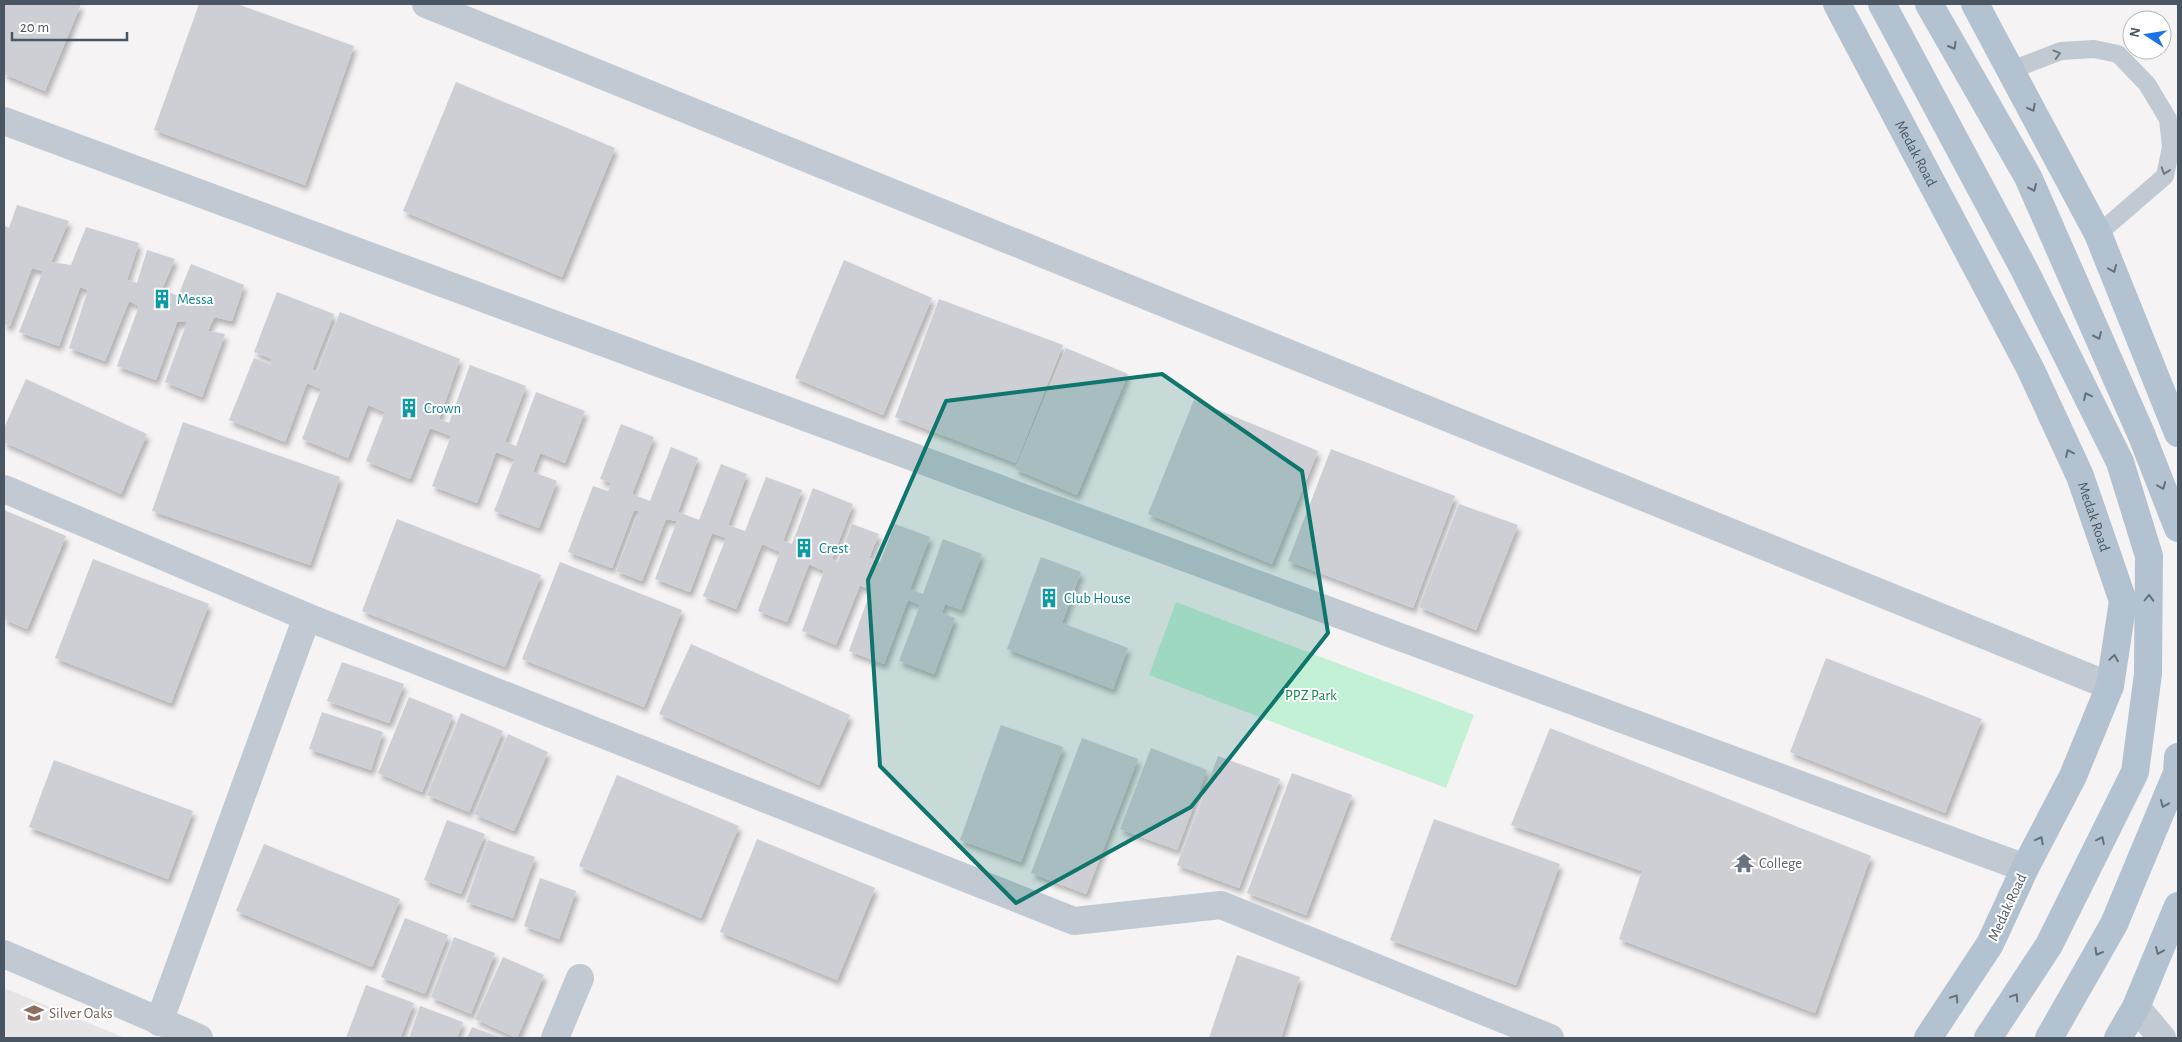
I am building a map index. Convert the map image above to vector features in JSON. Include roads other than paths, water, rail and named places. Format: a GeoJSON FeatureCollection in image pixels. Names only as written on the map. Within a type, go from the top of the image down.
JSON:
{"type":"FeatureCollection","features":[{"type":"Feature","properties":{"kind":"main road","name":"Medak Road"},"geometry":{"type":"LineString","coordinates":[[1837,4],[2030,368],[2080,476],[2123,601],[2110,686],[2073,776],[2025,868],[1990,944],[1928,1038]]}},
{"type":"Feature","properties":{"kind":"main road"},"geometry":{"type":"LineString","coordinates":[[1882,4],[2024,269],[2120,462],[2149,556],[2148,674],[2135,772],[2049,946],[1988,1038]]}},
{"type":"Feature","properties":{"kind":"main road"},"geometry":{"type":"LineString","coordinates":[[1929,4],[2028,177],[2142,436],[2178,528]]}},
{"type":"Feature","properties":{"kind":"main road"},"geometry":{"type":"LineString","coordinates":[[1975,4],[2098,234],[2177,426]]}},
{"type":"Feature","properties":{"kind":"main road"},"geometry":{"type":"LineString","coordinates":[[2049,1038],[2114,924],[2177,773],[2178,757]]}},
{"type":"Feature","properties":{"kind":"main road"},"geometry":{"type":"LineString","coordinates":[[2118,1038],[2136,1007],[2178,906]]}},
{"type":"Feature","properties":{"kind":"street"},"geometry":{"type":"LineString","coordinates":[[426,4],[2110,686]]}},
{"type":"Feature","properties":{"kind":"street"},"geometry":{"type":"LineString","coordinates":[[4,121],[2025,868]]}},
{"type":"Feature","properties":{"kind":"street"},"geometry":{"type":"LineString","coordinates":[[4,488],[307,618],[1074,921],[1221,905],[1550,1038]]}},
{"type":"Feature","properties":{"kind":"street"},"geometry":{"type":"LineString","coordinates":[[159,1022],[307,618]]}},
{"type":"Feature","properties":{"kind":"street"},"geometry":{"type":"LineString","coordinates":[[4,954],[199,1038]]}},
{"type":"Feature","properties":{"kind":"street"},"geometry":{"type":"LineString","coordinates":[[555,1038],[580,978]]}},
{"type":"Feature","properties":{"kind":"street"},"geometry":{"type":"LineString","coordinates":[[2136,1007],[2162,1038]]}},
{"type":"Feature","properties":{"kind":"lane"},"geometry":{"type":"LineString","coordinates":[[2011,70],[2061,51],[2094,49],[2118,54],[2147,84],[2168,119],[2171,147],[2165,176],[2098,234]]}},
{"type":"Feature","properties":{"kind":"place","name":"Messa"},"geometry":{"type":"Point","coordinates":[162,299]}},
{"type":"Feature","properties":{"kind":"place","name":"Crown"},"geometry":{"type":"Point","coordinates":[409,408]}},
{"type":"Feature","properties":{"kind":"place","name":"Crest"},"geometry":{"type":"Point","coordinates":[804,548]}},
{"type":"Feature","properties":{"kind":"place","name":"Club House"},"geometry":{"type":"Point","coordinates":[1049,598]}},
{"type":"Feature","properties":{"kind":"place","name":"College"},"geometry":{"type":"Point","coordinates":[1744,863]}},
{"type":"Feature","properties":{"kind":"place","name":"Silver Oaks"},"geometry":{"type":"Point","coordinates":[34,1013]}},
{"type":"Feature","properties":{"kind":"park label","name":"PPZ Park"},"geometry":{"type":"Point","coordinates":[1311,695]}}]}
